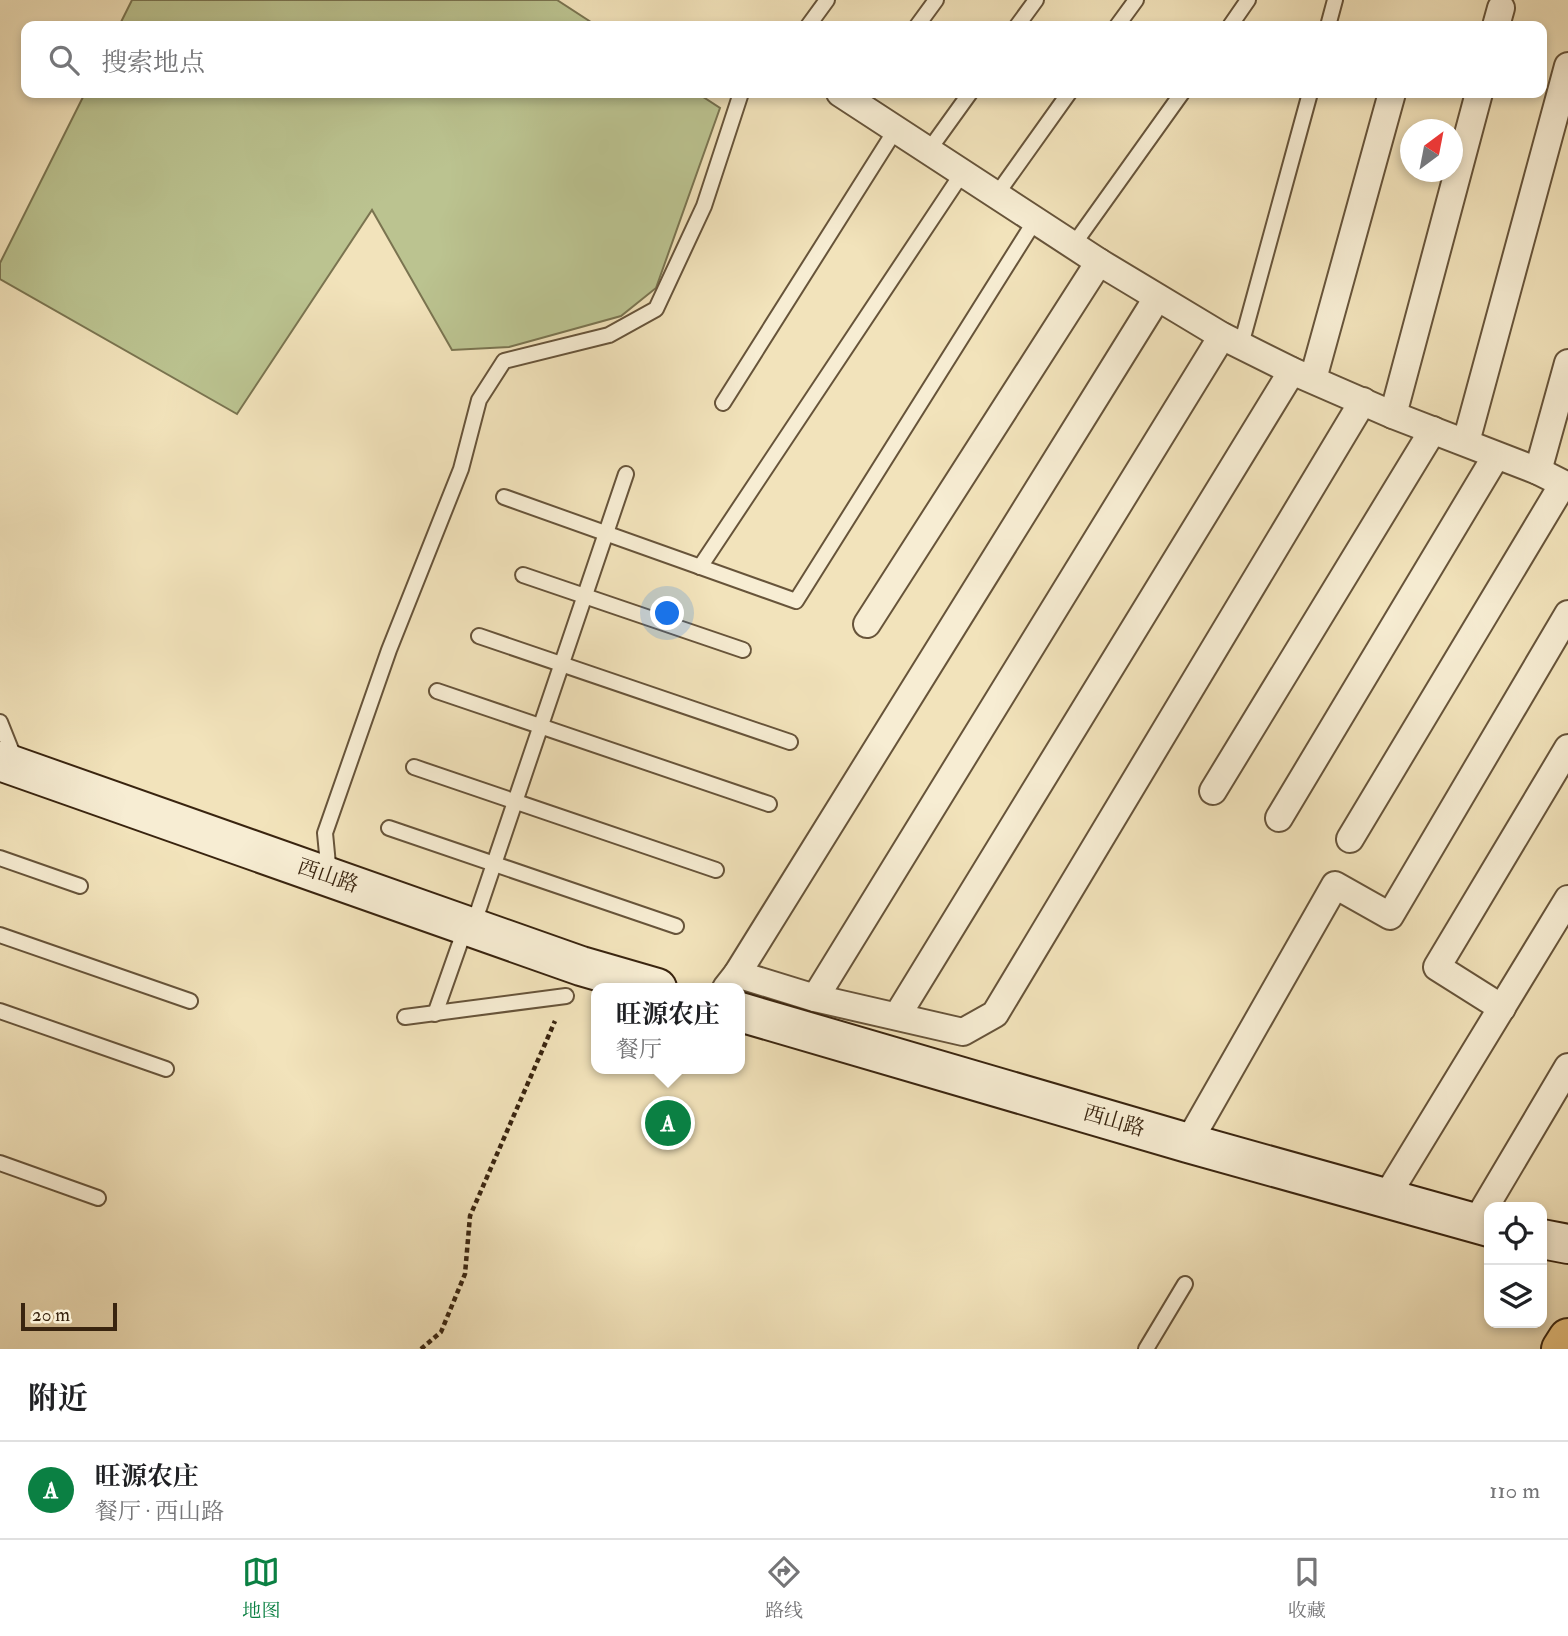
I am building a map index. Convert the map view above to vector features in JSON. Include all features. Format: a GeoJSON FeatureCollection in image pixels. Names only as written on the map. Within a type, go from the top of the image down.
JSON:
{"type":"FeatureCollection","features":[{"type":"Feature","properties":{"kind":"highway"},"geometry":{"type":"LineString","coordinates":[[1561,1349],[1568,1338]]}},
{"type":"Feature","properties":{"kind":"street"},"geometry":{"type":"LineString","coordinates":[[1466,442],[1568,66]]}},
{"type":"Feature","properties":{"kind":"street"},"geometry":{"type":"LineString","coordinates":[[857,98],[896,129],[1099,261],[1157,298],[1232,340],[1302,375],[1393,415],[1538,471],[1566,485],[1350,839]]}},
{"type":"Feature","properties":{"kind":"street"},"geometry":{"type":"LineString","coordinates":[[897,1016],[1302,375],[1390,98]]}},
{"type":"Feature","properties":{"kind":"street"},"geometry":{"type":"LineString","coordinates":[[1393,415],[1478,98]]}},
{"type":"Feature","properties":{"kind":"street"},"geometry":{"type":"LineString","coordinates":[[867,624],[1099,261]]}},
{"type":"Feature","properties":{"kind":"street"},"geometry":{"type":"LineString","coordinates":[[732,981],[1157,298]]}},
{"type":"Feature","properties":{"kind":"street"},"geometry":{"type":"LineString","coordinates":[[815,998],[1232,340]]}},
{"type":"Feature","properties":{"kind":"street"},"geometry":{"type":"LineString","coordinates":[[1538,471],[1568,363]]}},
{"type":"Feature","properties":{"kind":"street"},"geometry":{"type":"LineString","coordinates":[[745,984],[963,1032],[995,1014],[1363,401]]}},
{"type":"Feature","properties":{"kind":"street"},"geometry":{"type":"LineString","coordinates":[[1213,790],[1433,430]]}},
{"type":"Feature","properties":{"kind":"street"},"geometry":{"type":"LineString","coordinates":[[1279,818],[1496,456]]}},
{"type":"Feature","properties":{"kind":"street"},"geometry":{"type":"LineString","coordinates":[[1188,1143],[1335,885],[1390,916],[1568,614]]}},
{"type":"Feature","properties":{"kind":"street"},"geometry":{"type":"LineString","coordinates":[[1502,1008],[1437,967],[1568,748]]}},
{"type":"Feature","properties":{"kind":"street","name":"西山路"},"geometry":{"type":"LineString","coordinates":[[10,765],[581,966],[640,983]]}},
{"type":"Feature","properties":{"kind":"street"},"geometry":{"type":"LineString","coordinates":[[1385,1199],[1568,899]]}},
{"type":"Feature","properties":{"kind":"street","name":"西山路"},"geometry":{"type":"LineString","coordinates":[[745,1013],[1482,1226]]}},
{"type":"Feature","properties":{"kind":"street"},"geometry":{"type":"LineString","coordinates":[[1482,1226],[1568,1067]]}},
{"type":"Feature","properties":{"kind":"street"},"geometry":{"type":"LineString","coordinates":[[1547,1240],[1568,1244]]}},
{"type":"Feature","properties":{"kind":"lane"},"geometry":{"type":"LineString","coordinates":[[812,21],[827,0]]}},
{"type":"Feature","properties":{"kind":"lane"},"geometry":{"type":"LineString","coordinates":[[921,21],[936,0]]}},
{"type":"Feature","properties":{"kind":"lane"},"geometry":{"type":"LineString","coordinates":[[1021,21],[1036,0]]}},
{"type":"Feature","properties":{"kind":"lane"},"geometry":{"type":"LineString","coordinates":[[1121,21],[1136,0]]}},
{"type":"Feature","properties":{"kind":"lane"},"geometry":{"type":"LineString","coordinates":[[1233,21],[1248,0]]}},
{"type":"Feature","properties":{"kind":"lane"},"geometry":{"type":"LineString","coordinates":[[1329,21],[1335,0]]}},
{"type":"Feature","properties":{"kind":"lane"},"geometry":{"type":"LineString","coordinates":[[329,877],[326,833],[389,650],[461,469],[479,400],[504,361],[609,335],[656,309],[704,206],[739,98]]}},
{"type":"Feature","properties":{"kind":"lane"},"geometry":{"type":"LineString","coordinates":[[929,150],[966,98]]}},
{"type":"Feature","properties":{"kind":"lane"},"geometry":{"type":"LineString","coordinates":[[996,194],[1065,98]]}},
{"type":"Feature","properties":{"kind":"lane"},"geometry":{"type":"LineString","coordinates":[[1074,244],[1178,98]]}},
{"type":"Feature","properties":{"kind":"lane"},"geometry":{"type":"LineString","coordinates":[[1232,340],[1308,98]]}},
{"type":"Feature","properties":{"kind":"lane"},"geometry":{"type":"LineString","coordinates":[[723,403],[896,129]]}},
{"type":"Feature","properties":{"kind":"lane"},"geometry":{"type":"LineString","coordinates":[[700,567],[962,172]]}},
{"type":"Feature","properties":{"kind":"lane"},"geometry":{"type":"LineString","coordinates":[[504,497],[796,601],[1036,219]]}},
{"type":"Feature","properties":{"kind":"lane"},"geometry":{"type":"LineString","coordinates":[[435,1014],[494,864],[626,474]]}},
{"type":"Feature","properties":{"kind":"lane"},"geometry":{"type":"LineString","coordinates":[[523,575],[743,650]]}},
{"type":"Feature","properties":{"kind":"lane"},"geometry":{"type":"LineString","coordinates":[[479,636],[790,742]]}},
{"type":"Feature","properties":{"kind":"lane"},"geometry":{"type":"LineString","coordinates":[[437,691],[769,804]]}},
{"type":"Feature","properties":{"kind":"lane"},"geometry":{"type":"LineString","coordinates":[[0,722],[10,765]]}},
{"type":"Feature","properties":{"kind":"lane"},"geometry":{"type":"LineString","coordinates":[[414,766],[716,870]]}},
{"type":"Feature","properties":{"kind":"lane"},"geometry":{"type":"LineString","coordinates":[[389,828],[676,926]]}},
{"type":"Feature","properties":{"kind":"lane"},"geometry":{"type":"LineString","coordinates":[[0,858],[80,886]]}},
{"type":"Feature","properties":{"kind":"lane"},"geometry":{"type":"LineString","coordinates":[[0,935],[190,1001]]}},
{"type":"Feature","properties":{"kind":"lane"},"geometry":{"type":"LineString","coordinates":[[405,1017],[566,996]]}},
{"type":"Feature","properties":{"kind":"lane"},"geometry":{"type":"LineString","coordinates":[[0,1011],[166,1069]]}},
{"type":"Feature","properties":{"kind":"lane"},"geometry":{"type":"LineString","coordinates":[[0,1163],[98,1198]]}},
{"type":"Feature","properties":{"kind":"lane"},"geometry":{"type":"LineString","coordinates":[[1146,1349],[1185,1284]]}},
{"type":"Feature","properties":{"kind":"path"},"geometry":{"type":"LineString","coordinates":[[421,1349],[441,1332],[465,1275],[470,1216],[566,996]]}},
{"type":"Feature","properties":{"kind":"green space"},"geometry":{"type":"Polygon","coordinates":[[[132,0],[557,0],[589,21],[122,21],[132,0]]]}},
{"type":"Feature","properties":{"kind":"green space"},"geometry":{"type":"Polygon","coordinates":[[[82,98],[705,98],[720,108],[656,288],[621,316],[509,347],[452,350],[372,210],[237,414],[0,279],[0,263],[82,98]]]}},
{"type":"Feature","properties":{"kind":"place","name":"旺源农庄"},"geometry":{"type":"Point","coordinates":[668,1123]}}]}
